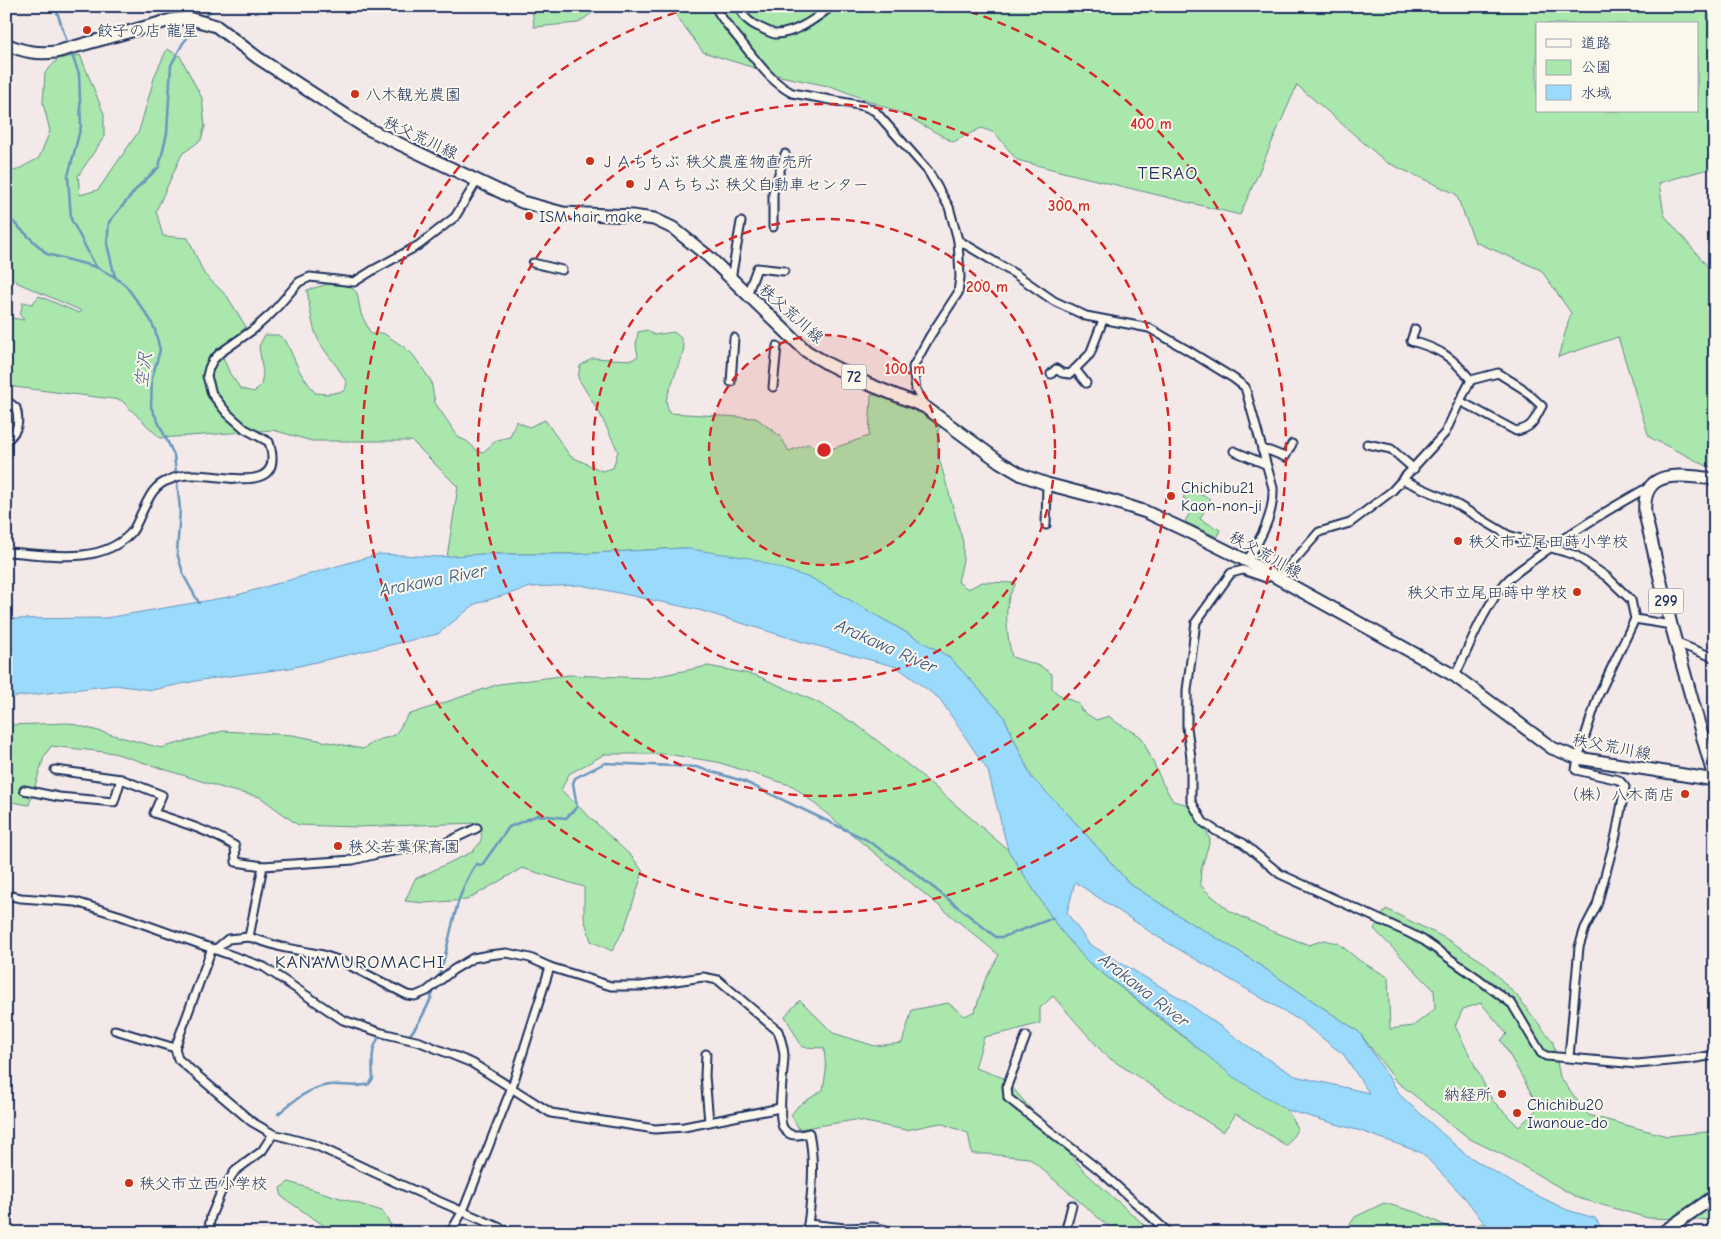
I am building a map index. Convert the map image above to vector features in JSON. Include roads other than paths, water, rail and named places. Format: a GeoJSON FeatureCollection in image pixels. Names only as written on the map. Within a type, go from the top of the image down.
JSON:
{"type":"FeatureCollection","features":[{"type":"Feature","properties":{"kind":"main road","name":"秩父荒川線"},"geometry":{"type":"LineString","coordinates":[[6,44],[24,52],[40,54],[56,52],[171,20],[188,18],[216,26],[258,58],[366,128],[535,207],[563,213],[632,216],[654,220],[673,228],[709,257],[806,351],[868,384],[925,407],[1000,462],[1022,475],[1146,512],[1247,561],[1455,676],[1552,748],[1578,758],[1715,780]]}},
{"type":"Feature","properties":{"kind":"main road"},"geometry":{"type":"LineString","coordinates":[[1647,492],[1652,483],[1661,478],[1672,476],[1715,479]]}},
{"type":"Feature","properties":{"kind":"main road","name":"299"},"geometry":{"type":"LineString","coordinates":[[1647,492],[1644,514],[1672,625],[1715,780]]}},
{"type":"Feature","properties":{"kind":"main road"},"geometry":{"type":"LineString","coordinates":[[1662,1233],[1715,1196]]}},
{"type":"Feature","properties":{"kind":"street"},"geometry":{"type":"LineString","coordinates":[[715,6],[720,15],[770,77],[783,88],[792,93],[864,106],[875,111],[928,171],[949,208],[958,240],[960,277],[958,293],[930,336],[913,367],[916,390],[925,407]]}},
{"type":"Feature","properties":{"kind":"street"},"geometry":{"type":"LineString","coordinates":[[739,6],[743,16],[752,24],[774,34],[789,31],[806,24],[832,6]]}},
{"type":"Feature","properties":{"kind":"street"},"geometry":{"type":"LineString","coordinates":[[773,227],[773,193],[785,154]]}},
{"type":"Feature","properties":{"kind":"street"},"geometry":{"type":"LineString","coordinates":[[6,552],[83,556],[102,552],[120,543],[132,532],[157,485],[168,480],[191,475],[240,479],[260,478],[271,467],[274,455],[269,442],[245,429],[227,413],[212,394],[207,376],[213,360],[272,313],[299,282],[310,277],[354,282],[419,245],[454,217],[477,180]]}},
{"type":"Feature","properties":{"kind":"street"},"geometry":{"type":"LineString","coordinates":[[731,279],[741,222]]}},
{"type":"Feature","properties":{"kind":"street"},"geometry":{"type":"LineString","coordinates":[[958,240],[1054,301],[1086,316],[1149,328],[1240,382],[1248,394],[1265,464],[1273,488],[1271,514],[1247,561]]}},
{"type":"Feature","properties":{"kind":"street"},"geometry":{"type":"LineString","coordinates":[[534,262],[562,270]]}},
{"type":"Feature","properties":{"kind":"street"},"geometry":{"type":"LineString","coordinates":[[747,295],[756,268],[784,271]]}},
{"type":"Feature","properties":{"kind":"street"},"geometry":{"type":"LineString","coordinates":[[1051,374],[1056,369],[1062,373],[1070,374],[1090,354],[1103,320]]}},
{"type":"Feature","properties":{"kind":"street"},"geometry":{"type":"LineString","coordinates":[[1414,329],[1411,341],[1431,347],[1456,362],[1471,380]]}},
{"type":"Feature","properties":{"kind":"street"},"geometry":{"type":"LineString","coordinates":[[731,382],[734,338]]}},
{"type":"Feature","properties":{"kind":"street"},"geometry":{"type":"LineString","coordinates":[[773,388],[777,346]]}},
{"type":"Feature","properties":{"kind":"street"},"geometry":{"type":"LineString","coordinates":[[1075,369],[1086,383]]}},
{"type":"Feature","properties":{"kind":"street"},"geometry":{"type":"LineString","coordinates":[[1460,401],[1516,431],[1525,430],[1531,426],[1542,406],[1522,388],[1498,374],[1471,380],[1460,401],[1445,433],[1392,492],[1350,523],[1319,532],[1273,576],[1266,578],[1243,570],[1231,574],[1196,622],[1187,690],[1187,727],[1192,758],[1191,801],[1204,822],[1216,831],[1243,843],[1280,874],[1423,940],[1476,977],[1512,1004],[1541,1053],[1546,1056],[1636,1064],[1715,1056]]}},
{"type":"Feature","properties":{"kind":"street"},"geometry":{"type":"LineString","coordinates":[[6,400],[16,408],[18,425],[14,434],[6,442]]}},
{"type":"Feature","properties":{"kind":"street"},"geometry":{"type":"LineString","coordinates":[[1262,450],[1285,457],[1292,444]]}},
{"type":"Feature","properties":{"kind":"street"},"geometry":{"type":"LineString","coordinates":[[1367,444],[1392,449],[1414,469]]}},
{"type":"Feature","properties":{"kind":"street"},"geometry":{"type":"LineString","coordinates":[[1234,451],[1265,464]]}},
{"type":"Feature","properties":{"kind":"street"},"geometry":{"type":"LineString","coordinates":[[1403,480],[1451,501],[1508,534],[1575,555],[1607,576],[1631,600],[1635,619],[1598,696],[1578,758],[1576,770],[1619,780],[1625,787],[1616,835],[1606,872],[1596,905],[1585,928],[1579,947],[1569,1057]]}},
{"type":"Feature","properties":{"kind":"street"},"geometry":{"type":"LineString","coordinates":[[1046,525],[1047,484]]}},
{"type":"Feature","properties":{"kind":"street"},"geometry":{"type":"LineString","coordinates":[[1455,676],[1488,609],[1514,575],[1551,547],[1617,505],[1643,490],[1647,492]]}},
{"type":"Feature","properties":{"kind":"street"},"geometry":{"type":"LineString","coordinates":[[1635,619],[1672,625]]}},
{"type":"Feature","properties":{"kind":"street"},"geometry":{"type":"LineString","coordinates":[[1677,643],[1715,658]]}},
{"type":"Feature","properties":{"kind":"street"},"geometry":{"type":"LineString","coordinates":[[54,770],[121,779],[162,795],[154,813],[190,825],[235,846],[236,862],[263,866],[353,860],[381,853],[445,843],[477,828]]}},
{"type":"Feature","properties":{"kind":"street"},"geometry":{"type":"LineString","coordinates":[[24,790],[58,797],[114,802],[121,779]]}},
{"type":"Feature","properties":{"kind":"street"},"geometry":{"type":"LineString","coordinates":[[248,937],[263,866]]}},
{"type":"Feature","properties":{"kind":"street"},"geometry":{"type":"LineString","coordinates":[[6,895],[76,902],[264,967],[343,1020],[429,1046],[472,1063],[512,1087],[551,1114],[655,1129],[684,1127],[780,1108]]}},
{"type":"Feature","properties":{"kind":"street"},"geometry":{"type":"LineString","coordinates":[[512,1233],[315,1145],[273,1134],[252,1122],[178,1058],[175,1048],[214,949],[228,939],[248,937],[341,961],[406,995],[415,996],[427,991],[453,970],[473,958],[507,953],[530,958],[550,968],[611,986],[641,986],[703,977],[718,980],[778,1031],[784,1052],[780,1108],[782,1126],[784,1131],[789,1134],[798,1136],[809,1133],[812,1148],[813,1167],[807,1233]]}},
{"type":"Feature","properties":{"kind":"street"},"geometry":{"type":"LineString","coordinates":[[450,1233],[464,1211],[512,1087],[550,968]]}},
{"type":"Feature","properties":{"kind":"street"},"geometry":{"type":"LineString","coordinates":[[115,1030],[175,1048]]}},
{"type":"Feature","properties":{"kind":"street"},"geometry":{"type":"LineString","coordinates":[[1026,1036],[1007,1086],[1008,1098],[1098,1169],[1170,1233]]}},
{"type":"Feature","properties":{"kind":"street"},"geometry":{"type":"LineString","coordinates":[[706,1054],[705,1076],[709,1122]]}},
{"type":"Feature","properties":{"kind":"street"},"geometry":{"type":"LineString","coordinates":[[208,1233],[211,1216],[220,1192],[235,1171],[262,1151],[273,1134]]}},
{"type":"Feature","properties":{"kind":"street"},"geometry":{"type":"LineString","coordinates":[[1065,1233],[1072,1206]]}},
{"type":"Feature","properties":{"kind":"street"},"geometry":{"type":"LineString","coordinates":[[808,1224],[846,1228],[874,1227],[899,1233]]}},
{"type":"Feature","properties":{"kind":"water","name":"Arakawa River"},"geometry":{"type":"Polygon","coordinates":[[[683,548],[750,558],[813,579],[949,657],[1003,715],[1032,778],[1065,811],[1130,884],[1240,952],[1359,1032],[1401,1096],[1465,1154],[1518,1186],[1567,1210],[1595,1218],[1605,1233],[1506,1233],[1484,1223],[1466,1199],[1422,1153],[1364,1132],[1287,1110],[1232,1076],[1164,1020],[1088,962],[1058,927],[1008,850],[988,771],[940,699],[897,667],[803,642],[699,610],[581,585],[531,587],[475,604],[438,634],[290,668],[201,680],[152,690],[114,685],[6,698],[6,619],[106,618],[234,596],[379,554],[439,557],[481,554],[578,554],[683,548]],[[1075,882],[1067,913],[1089,944],[1185,1001],[1249,1047],[1295,1076],[1369,1093],[1344,1055],[1299,1020],[1158,937],[1075,882]]]}},
{"type":"Feature","properties":{"kind":"waterway"},"geometry":{"type":"LineString","coordinates":[[55,6],[68,45]]}},
{"type":"Feature","properties":{"kind":"waterway"},"geometry":{"type":"LineString","coordinates":[[203,19],[213,6]]}},
{"type":"Feature","properties":{"kind":"waterway"},"geometry":{"type":"LineString","coordinates":[[115,277],[107,244],[109,222],[138,187],[159,167],[167,133],[171,65],[183,43],[198,25]]}},
{"type":"Feature","properties":{"kind":"waterway"},"geometry":{"type":"LineString","coordinates":[[71,52],[79,74],[81,126],[68,176],[71,219],[96,267]]}},
{"type":"Feature","properties":{"kind":"waterway","name":"空沢"},"geometry":{"type":"LineString","coordinates":[[6,215],[47,254],[96,267],[115,277],[126,286],[150,319],[160,350],[152,378],[151,407],[174,455],[180,509],[177,553],[184,576],[199,603]]}},
{"type":"Feature","properties":{"kind":"waterway"},"geometry":{"type":"LineString","coordinates":[[438,979],[457,906],[468,878],[476,864],[482,865],[509,827],[538,815],[566,818],[577,807],[573,783],[575,778],[605,763],[696,767],[743,781],[865,839],[906,866],[996,937],[1003,937],[1053,918]]}},
{"type":"Feature","properties":{"kind":"waterway"},"geometry":{"type":"LineString","coordinates":[[407,1036],[409,1036],[421,1019],[435,987]]}},
{"type":"Feature","properties":{"kind":"waterway"},"geometry":{"type":"LineString","coordinates":[[278,1114],[302,1096],[322,1086],[360,1086],[369,1084],[373,1079],[374,1047],[380,1035],[385,1029],[402,1034]]}},
{"type":"Feature","properties":{"kind":"place","name":"餃子の店 龍星"},"geometry":{"type":"Point","coordinates":[87,30]}},
{"type":"Feature","properties":{"kind":"place","name":"八木観光農園"},"geometry":{"type":"Point","coordinates":[355,94]}},
{"type":"Feature","properties":{"kind":"place","name":"ＪＡちちぶ 秩父農産物直売所"},"geometry":{"type":"Point","coordinates":[590,161]}},
{"type":"Feature","properties":{"kind":"place","name":"ＪＡちちぶ 秩父自動車センター"},"geometry":{"type":"Point","coordinates":[630,184]}},
{"type":"Feature","properties":{"kind":"place","name":"ISM hair make"},"geometry":{"type":"Point","coordinates":[529,216]}},
{"type":"Feature","properties":{"kind":"place","name":"Chichibu21 Kaon-non-ji"},"geometry":{"type":"Point","coordinates":[1171,496]}},
{"type":"Feature","properties":{"kind":"place","name":"秩父市立尾田蒔小学校"},"geometry":{"type":"Point","coordinates":[1458,541]}},
{"type":"Feature","properties":{"kind":"place","name":"秩父市立尾田蒔中学校"},"geometry":{"type":"Point","coordinates":[1577,592]}},
{"type":"Feature","properties":{"kind":"place","name":"（株）八木商店"},"geometry":{"type":"Point","coordinates":[1685,794]}},
{"type":"Feature","properties":{"kind":"place","name":"秩父若葉保育園"},"geometry":{"type":"Point","coordinates":[338,846]}},
{"type":"Feature","properties":{"kind":"place","name":"納経所"},"geometry":{"type":"Point","coordinates":[1502,1094]}},
{"type":"Feature","properties":{"kind":"place","name":"Chichibu20 Iwanoue-do"},"geometry":{"type":"Point","coordinates":[1517,1113]}},
{"type":"Feature","properties":{"kind":"place","name":"秩父市立西小学校"},"geometry":{"type":"Point","coordinates":[129,1183]}},
{"type":"Feature","properties":{"kind":"district","name":"TERAO"},"geometry":{"type":"Point","coordinates":[1168,172]}},
{"type":"Feature","properties":{"kind":"district","name":"KANAMUROMACHI"},"geometry":{"type":"Point","coordinates":[360,961]}}]}
